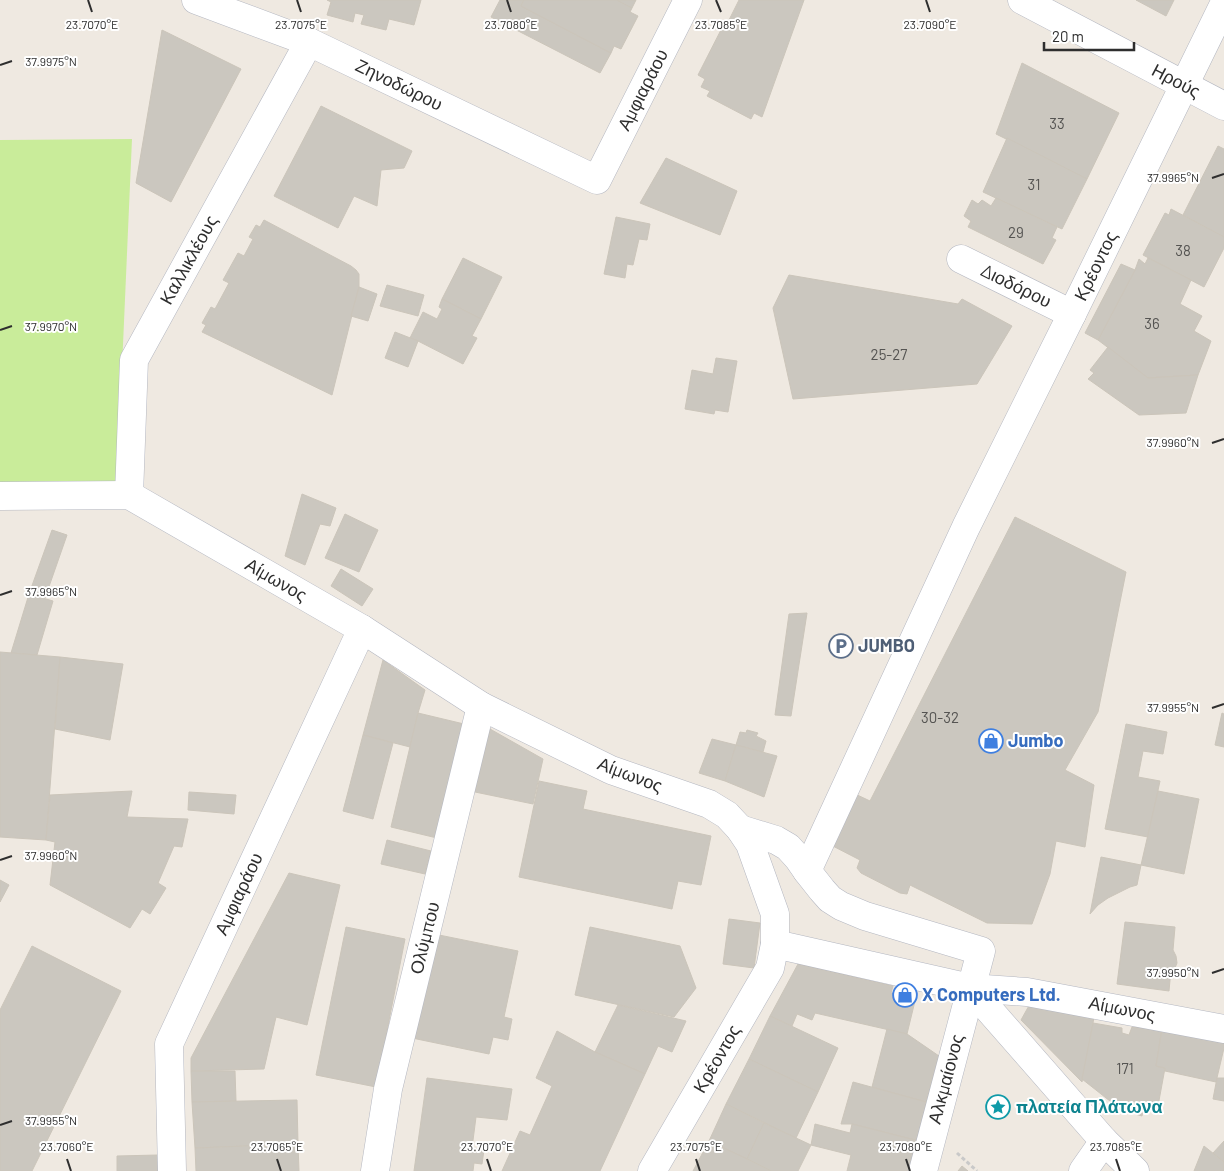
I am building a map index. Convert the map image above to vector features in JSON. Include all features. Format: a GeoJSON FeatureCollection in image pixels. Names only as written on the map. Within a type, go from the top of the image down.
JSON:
{"type":"FeatureCollection","features":[{"type":"Feature","properties":{"kind":"street","name":"Ζηνοδώρου"},"geometry":{"type":"LineString","coordinates":[[196,0],[309,42],[597,180]]}},
{"type":"Feature","properties":{"kind":"street","name":"Αμφιαράου"},"geometry":{"type":"LineString","coordinates":[[597,180],[688,0]]}},
{"type":"Feature","properties":{"kind":"street","name":"Ηρούς"},"geometry":{"type":"LineString","coordinates":[[1022,0],[1224,106]]}},
{"type":"Feature","properties":{"kind":"street","name":"Κρέοντος"},"geometry":{"type":"LineString","coordinates":[[807,871],[966,527],[1224,4]]}},
{"type":"Feature","properties":{"kind":"street","name":"Καλλικλέους"},"geometry":{"type":"LineString","coordinates":[[129,495],[134,360],[309,42]]}},
{"type":"Feature","properties":{"kind":"street","name":"Διοδόρου"},"geometry":{"type":"LineString","coordinates":[[961,259],[1072,314]]}},
{"type":"Feature","properties":{"kind":"street"},"geometry":{"type":"LineString","coordinates":[[0,496],[129,495]]}},
{"type":"Feature","properties":{"kind":"street","name":"Αίμωνος"},"geometry":{"type":"LineString","coordinates":[[129,495],[362,628],[481,706],[611,770],[709,804],[727,816],[740,829],[750,844],[775,914],[775,944],[970,988],[1027,992],[1224,1029]]}},
{"type":"Feature","properties":{"kind":"street","name":"Αμφιαράου"},"geometry":{"type":"LineString","coordinates":[[172,1171],[169,1044],[362,628]]}},
{"type":"Feature","properties":{"kind":"street","name":"Ολύμπου"},"geometry":{"type":"LineString","coordinates":[[375,1171],[388,1089],[481,706]]}},
{"type":"Feature","properties":{"kind":"street"},"geometry":{"type":"LineString","coordinates":[[740,829],[776,840],[788,847],[807,871]]}},
{"type":"Feature","properties":{"kind":"street","name":"Αλκμαίονος"},"geometry":{"type":"LineString","coordinates":[[807,871],[830,899],[841,906],[866,916],[981,951],[923,1171]]}},
{"type":"Feature","properties":{"kind":"street","name":"Κρέοντος"},"geometry":{"type":"LineString","coordinates":[[652,1171],[770,968],[775,944]]}},
{"type":"Feature","properties":{"kind":"street"},"geometry":{"type":"LineString","coordinates":[[970,988],[1104,1141],[1135,1171]]}},
{"type":"Feature","properties":{"kind":"street"},"geometry":{"type":"LineString","coordinates":[[1083,1171],[1104,1141]]}},
{"type":"Feature","properties":{"kind":"green space"},"geometry":{"type":"Polygon","coordinates":[[[132,139],[117,482],[0,489],[0,140],[132,139]]]}},
{"type":"Feature","properties":{"kind":"building"},"geometry":{"type":"Polygon","coordinates":[[[327,0],[421,0],[414,25],[389,19],[386,30],[361,24],[364,15],[355,13],[353,22],[327,15],[331,2],[327,0]]]}},
{"type":"Feature","properties":{"kind":"building"},"geometry":{"type":"Polygon","coordinates":[[[500,0],[524,0],[521,6],[611,53],[600,73],[491,17],[500,0]]]}},
{"type":"Feature","properties":{"kind":"building"},"geometry":{"type":"Polygon","coordinates":[[[524,0],[617,0],[632,8],[630,12],[638,16],[621,49],[614,46],[611,53],[521,6],[524,0]]]}},
{"type":"Feature","properties":{"kind":"building"},"geometry":{"type":"Polygon","coordinates":[[[617,0],[636,0],[632,8],[617,0]]]}},
{"type":"Feature","properties":{"kind":"building"},"geometry":{"type":"Polygon","coordinates":[[[739,0],[804,0],[762,117],[754,113],[751,119],[707,96],[710,91],[701,87],[705,79],[698,75],[725,22],[727,24],[739,0]]]}},
{"type":"Feature","properties":{"kind":"building"},"geometry":{"type":"Polygon","coordinates":[[[1136,0],[1174,0],[1166,16],[1136,0]]]}},
{"type":"Feature","properties":{"kind":"building"},"geometry":{"type":"Polygon","coordinates":[[[162,30],[241,69],[171,202],[136,183],[162,30]]]}},
{"type":"Feature","properties":{"kind":"building"},"geometry":{"type":"Polygon","coordinates":[[[1022,63],[1119,113],[1087,179],[996,134],[1022,63]]]}},
{"type":"Feature","properties":{"kind":"building"},"geometry":{"type":"Polygon","coordinates":[[[321,106],[412,151],[404,168],[381,170],[377,206],[354,196],[338,228],[274,196],[321,106]]]}},
{"type":"Feature","properties":{"kind":"building"},"geometry":{"type":"Polygon","coordinates":[[[1007,138],[1087,179],[1062,229],[983,192],[1007,138]]]}},
{"type":"Feature","properties":{"kind":"building"},"geometry":{"type":"Polygon","coordinates":[[[1218,146],[1224,149],[1224,237],[1183,215],[1218,146]]]}},
{"type":"Feature","properties":{"kind":"building"},"geometry":{"type":"Polygon","coordinates":[[[666,158],[737,191],[720,235],[640,203],[666,158]]]}},
{"type":"Feature","properties":{"kind":"building"},"geometry":{"type":"Polygon","coordinates":[[[996,198],[1057,227],[1052,238],[1056,240],[1043,264],[968,227],[971,221],[964,216],[972,200],[978,204],[982,200],[991,206],[996,198]]]}},
{"type":"Feature","properties":{"kind":"building"},"geometry":{"type":"Polygon","coordinates":[[[1171,209],[1224,237],[1224,248],[1204,287],[1143,255],[1165,213],[1169,215],[1171,209]]]}},
{"type":"Feature","properties":{"kind":"building"},"geometry":{"type":"Polygon","coordinates":[[[616,217],[650,224],[647,240],[639,239],[633,265],[627,264],[625,278],[604,274],[616,217]]]}},
{"type":"Feature","properties":{"kind":"building"},"geometry":{"type":"Polygon","coordinates":[[[264,220],[351,266],[359,274],[359,287],[332,395],[202,332],[206,325],[202,323],[211,307],[215,309],[229,283],[223,280],[238,253],[244,256],[253,239],[249,237],[256,225],[260,227],[264,220]]]}},
{"type":"Feature","properties":{"kind":"building"},"geometry":{"type":"Polygon","coordinates":[[[463,258],[502,277],[481,319],[442,299],[463,258]]]}},
{"type":"Feature","properties":{"kind":"building"},"geometry":{"type":"Polygon","coordinates":[[[1148,258],[1191,280],[1180,304],[1202,316],[1194,331],[1211,341],[1198,375],[1148,378],[1098,340],[1139,259],[1145,264],[1148,258]]]}},
{"type":"Feature","properties":{"kind":"building"},"geometry":{"type":"Polygon","coordinates":[[[1121,264],[1135,270],[1098,340],[1085,333],[1121,264]]]}},
{"type":"Feature","properties":{"kind":"building"},"geometry":{"type":"Polygon","coordinates":[[[789,275],[958,304],[962,299],[1012,326],[977,384],[793,399],[773,308],[789,275]]]}},
{"type":"Feature","properties":{"kind":"building"},"geometry":{"type":"Polygon","coordinates":[[[387,285],[424,295],[418,316],[380,306],[387,285]]]}},
{"type":"Feature","properties":{"kind":"building"},"geometry":{"type":"Polygon","coordinates":[[[359,287],[377,294],[368,321],[351,316],[359,287]]]}},
{"type":"Feature","properties":{"kind":"building"},"geometry":{"type":"Polygon","coordinates":[[[442,299],[481,319],[472,336],[477,338],[463,364],[410,338],[423,312],[437,319],[442,309],[439,307],[442,299]]]}},
{"type":"Feature","properties":{"kind":"building"},"geometry":{"type":"Polygon","coordinates":[[[395,332],[418,341],[408,367],[385,358],[395,332]]]}},
{"type":"Feature","properties":{"kind":"building"},"geometry":{"type":"Polygon","coordinates":[[[1108,347],[1148,378],[1198,375],[1186,413],[1139,415],[1088,379],[1094,373],[1090,370],[1108,347]]]}},
{"type":"Feature","properties":{"kind":"building"},"geometry":{"type":"Polygon","coordinates":[[[716,358],[737,361],[728,412],[715,410],[714,414],[685,409],[692,370],[713,374],[716,358]]]}},
{"type":"Feature","properties":{"kind":"building"},"geometry":{"type":"Polygon","coordinates":[[[302,494],[336,508],[330,526],[320,524],[305,565],[285,556],[302,494]]]}},
{"type":"Feature","properties":{"kind":"building"},"geometry":{"type":"Polygon","coordinates":[[[345,514],[378,530],[359,572],[325,558],[345,514]]]}},
{"type":"Feature","properties":{"kind":"building","name":"Jumbo"},"geometry":{"type":"Polygon","coordinates":[[[1015,517],[1126,572],[1098,712],[1065,770],[1094,785],[1085,847],[1056,841],[1050,874],[1032,924],[987,923],[910,885],[907,894],[900,893],[861,873],[857,868],[860,860],[827,843],[853,793],[870,801],[1015,517]]]}},
{"type":"Feature","properties":{"kind":"building"},"geometry":{"type":"Polygon","coordinates":[[[52,530],[67,535],[45,598],[29,594],[52,530]]]}},
{"type":"Feature","properties":{"kind":"building"},"geometry":{"type":"Polygon","coordinates":[[[341,569],[373,589],[362,606],[331,586],[341,569]]]}},
{"type":"Feature","properties":{"kind":"building"},"geometry":{"type":"Polygon","coordinates":[[[29,594],[53,601],[37,655],[11,653],[29,594]]]}},
{"type":"Feature","properties":{"kind":"building"},"geometry":{"type":"Polygon","coordinates":[[[807,613],[791,716],[775,715],[789,614],[807,613]]]}},
{"type":"Feature","properties":{"kind":"building"},"geometry":{"type":"Polygon","coordinates":[[[0,652],[60,657],[46,840],[0,837],[0,652]]]}},
{"type":"Feature","properties":{"kind":"building"},"geometry":{"type":"Polygon","coordinates":[[[60,657],[123,664],[110,740],[55,729],[60,657]]]}},
{"type":"Feature","properties":{"kind":"building"},"geometry":{"type":"Polygon","coordinates":[[[383,660],[425,690],[410,747],[363,735],[383,660]]]}},
{"type":"Feature","properties":{"kind":"building"},"geometry":{"type":"Polygon","coordinates":[[[418,713],[464,724],[437,838],[391,827],[418,713]]]}},
{"type":"Feature","properties":{"kind":"building"},"geometry":{"type":"Polygon","coordinates":[[[1222,713],[1224,714],[1224,747],[1215,745],[1222,713]]]}},
{"type":"Feature","properties":{"kind":"building"},"geometry":{"type":"Polygon","coordinates":[[[1126,724],[1167,732],[1163,754],[1143,751],[1138,777],[1160,781],[1148,837],[1105,829],[1126,724]]]}},
{"type":"Feature","properties":{"kind":"building"},"geometry":{"type":"Polygon","coordinates":[[[490,729],[543,759],[533,804],[475,792],[490,729]]]}},
{"type":"Feature","properties":{"kind":"building"},"geometry":{"type":"Polygon","coordinates":[[[747,730],[758,733],[756,736],[766,741],[763,752],[736,745],[740,732],[746,733],[747,730]]]}},
{"type":"Feature","properties":{"kind":"building"},"geometry":{"type":"Polygon","coordinates":[[[363,735],[393,743],[373,819],[343,811],[363,735]]]}},
{"type":"Feature","properties":{"kind":"building"},"geometry":{"type":"Polygon","coordinates":[[[712,739],[736,745],[725,781],[699,773],[712,739]]]}},
{"type":"Feature","properties":{"kind":"building"},"geometry":{"type":"Polygon","coordinates":[[[736,745],[777,756],[764,797],[725,781],[736,745]]]}},
{"type":"Feature","properties":{"kind":"building"},"geometry":{"type":"Polygon","coordinates":[[[539,781],[587,791],[583,809],[711,836],[701,885],[678,881],[672,909],[519,877],[539,781]]]}},
{"type":"Feature","properties":{"kind":"building"},"geometry":{"type":"Polygon","coordinates":[[[132,791],[127,817],[188,819],[182,847],[174,846],[158,883],[166,888],[150,914],[142,909],[130,928],[50,885],[55,842],[46,840],[50,795],[132,791]]]}},
{"type":"Feature","properties":{"kind":"building"},"geometry":{"type":"Polygon","coordinates":[[[1158,791],[1199,799],[1184,874],[1141,865],[1158,791]]]}},
{"type":"Feature","properties":{"kind":"building"},"geometry":{"type":"Polygon","coordinates":[[[189,792],[236,795],[234,814],[188,810],[189,792]]]}},
{"type":"Feature","properties":{"kind":"building"},"geometry":{"type":"Polygon","coordinates":[[[387,840],[431,851],[425,874],[381,864],[387,840]]]}},
{"type":"Feature","properties":{"kind":"building"},"geometry":{"type":"Polygon","coordinates":[[[1101,857],[1141,865],[1137,885],[1108,898],[1090,914],[1101,857]]]}},
{"type":"Feature","properties":{"kind":"building"},"geometry":{"type":"Polygon","coordinates":[[[289,873],[340,885],[307,1025],[276,1017],[264,1069],[191,1071],[191,1058],[289,873]]]}},
{"type":"Feature","properties":{"kind":"building"},"geometry":{"type":"Polygon","coordinates":[[[0,880],[9,885],[0,902],[0,880]]]}},
{"type":"Feature","properties":{"kind":"building"},"geometry":{"type":"Polygon","coordinates":[[[729,919],[760,923],[754,968],[723,964],[729,919]]]}},
{"type":"Feature","properties":{"kind":"building"},"geometry":{"type":"Polygon","coordinates":[[[1125,922],[1175,927],[1173,950],[1177,963],[1175,968],[1171,969],[1169,991],[1117,984],[1125,922]]]}},
{"type":"Feature","properties":{"kind":"building"},"geometry":{"type":"Polygon","coordinates":[[[346,927],[405,939],[376,1087],[316,1075],[346,927]]]}},
{"type":"Feature","properties":{"kind":"building"},"geometry":{"type":"Polygon","coordinates":[[[590,927],[680,946],[696,988],[674,1017],[575,995],[590,927]]]}},
{"type":"Feature","properties":{"kind":"building"},"geometry":{"type":"Polygon","coordinates":[[[434,934],[518,951],[504,1017],[512,1019],[508,1040],[493,1037],[489,1054],[412,1038],[434,934]]]}},
{"type":"Feature","properties":{"kind":"building"},"geometry":{"type":"Polygon","coordinates":[[[32,946],[121,991],[32,1171],[0,1171],[0,1010],[32,946]]]}},
{"type":"Feature","properties":{"kind":"building"},"geometry":{"type":"Polygon","coordinates":[[[798,964],[893,986],[891,993],[915,1001],[907,1034],[815,1013],[812,1020],[797,1014],[792,1026],[770,1016],[798,964]]]}},
{"type":"Feature","properties":{"kind":"building"},"geometry":{"type":"Polygon","coordinates":[[[1031,1002],[1095,1012],[1082,1082],[1021,1020],[1031,1002]]]}},
{"type":"Feature","properties":{"kind":"building"},"geometry":{"type":"Polygon","coordinates":[[[618,1005],[686,1021],[672,1052],[658,1046],[645,1074],[595,1052],[618,1005]]]}},
{"type":"Feature","properties":{"kind":"building"},"geometry":{"type":"Polygon","coordinates":[[[770,1016],[838,1048],[818,1092],[749,1059],[770,1016]]]}},
{"type":"Feature","properties":{"kind":"building"},"geometry":{"type":"Polygon","coordinates":[[[1093,1023],[1122,1028],[1122,1033],[1129,1035],[1132,1027],[1162,1029],[1156,1066],[1165,1068],[1158,1106],[1144,1105],[1142,1116],[1114,1108],[1115,1105],[1082,1079],[1093,1023]]]}},
{"type":"Feature","properties":{"kind":"building"},"geometry":{"type":"Polygon","coordinates":[[[887,1029],[907,1034],[939,1056],[926,1102],[872,1087],[887,1029]]]}},
{"type":"Feature","properties":{"kind":"building"},"geometry":{"type":"Polygon","coordinates":[[[1162,1029],[1224,1037],[1224,1048],[1216,1082],[1165,1071],[1165,1068],[1156,1066],[1162,1029]]]}},
{"type":"Feature","properties":{"kind":"building"},"geometry":{"type":"Polygon","coordinates":[[[557,1031],[595,1052],[645,1074],[600,1171],[502,1171],[520,1131],[530,1135],[552,1086],[536,1078],[557,1031]]]}},
{"type":"Feature","properties":{"kind":"building"},"geometry":{"type":"Polygon","coordinates":[[[749,1059],[818,1092],[796,1138],[726,1104],[749,1059]]]}},
{"type":"Feature","properties":{"kind":"building"},"geometry":{"type":"Polygon","coordinates":[[[191,1071],[235,1071],[236,1101],[192,1102],[191,1071]]]}},
{"type":"Feature","properties":{"kind":"building"},"geometry":{"type":"Polygon","coordinates":[[[427,1078],[512,1089],[507,1120],[476,1117],[472,1148],[484,1150],[482,1164],[474,1163],[473,1171],[414,1171],[427,1078]]]}},
{"type":"Feature","properties":{"kind":"building"},"geometry":{"type":"Polygon","coordinates":[[[1217,1078],[1224,1078],[1224,1101],[1213,1099],[1217,1078]]]}},
{"type":"Feature","properties":{"kind":"building"},"geometry":{"type":"Polygon","coordinates":[[[853,1082],[926,1102],[919,1141],[852,1124],[841,1124],[853,1082]]]}},
{"type":"Feature","properties":{"kind":"building"},"geometry":{"type":"Polygon","coordinates":[[[297,1100],[298,1144],[195,1148],[192,1102],[297,1100]]]}},
{"type":"Feature","properties":{"kind":"building"},"geometry":{"type":"Polygon","coordinates":[[[726,1104],[764,1123],[747,1159],[709,1141],[726,1104]]]}},
{"type":"Feature","properties":{"kind":"building"},"geometry":{"type":"Polygon","coordinates":[[[764,1123],[811,1145],[798,1171],[771,1171],[747,1159],[764,1123]]]}},
{"type":"Feature","properties":{"kind":"building"},"geometry":{"type":"Polygon","coordinates":[[[815,1124],[850,1133],[852,1124],[919,1141],[913,1171],[847,1171],[851,1155],[811,1145],[815,1124]]]}},
{"type":"Feature","properties":{"kind":"building"},"geometry":{"type":"Polygon","coordinates":[[[709,1141],[747,1159],[771,1171],[693,1171],[709,1141]]]}},
{"type":"Feature","properties":{"kind":"building"},"geometry":{"type":"Polygon","coordinates":[[[1224,1141],[1224,1162],[1213,1153],[1224,1141]]]}},
{"type":"Feature","properties":{"kind":"building"},"geometry":{"type":"Polygon","coordinates":[[[298,1144],[299,1171],[196,1171],[195,1148],[298,1144]]]}},
{"type":"Feature","properties":{"kind":"building"},"geometry":{"type":"Polygon","coordinates":[[[1204,1146],[1224,1162],[1224,1171],[1194,1171],[1204,1146]]]}},
{"type":"Feature","properties":{"kind":"building"},"geometry":{"type":"Polygon","coordinates":[[[158,1155],[159,1171],[117,1171],[117,1156],[158,1155]]]}},
{"type":"Feature","properties":{"kind":"building"},"geometry":{"type":"Polygon","coordinates":[[[962,1166],[968,1171],[958,1171],[962,1166]]]}},
{"type":"Feature","properties":{"kind":"place","name":"JUMBO"},"geometry":{"type":"Point","coordinates":[841,646]}},
{"type":"Feature","properties":{"kind":"place","name":"Jumbo"},"geometry":{"type":"Point","coordinates":[991,741]}},
{"type":"Feature","properties":{"kind":"place","name":"X Computers Ltd."},"geometry":{"type":"Point","coordinates":[905,995]}},
{"type":"Feature","properties":{"kind":"place","name":"πλατεία Πλάτωνα"},"geometry":{"type":"Point","coordinates":[998,1107]}}]}
